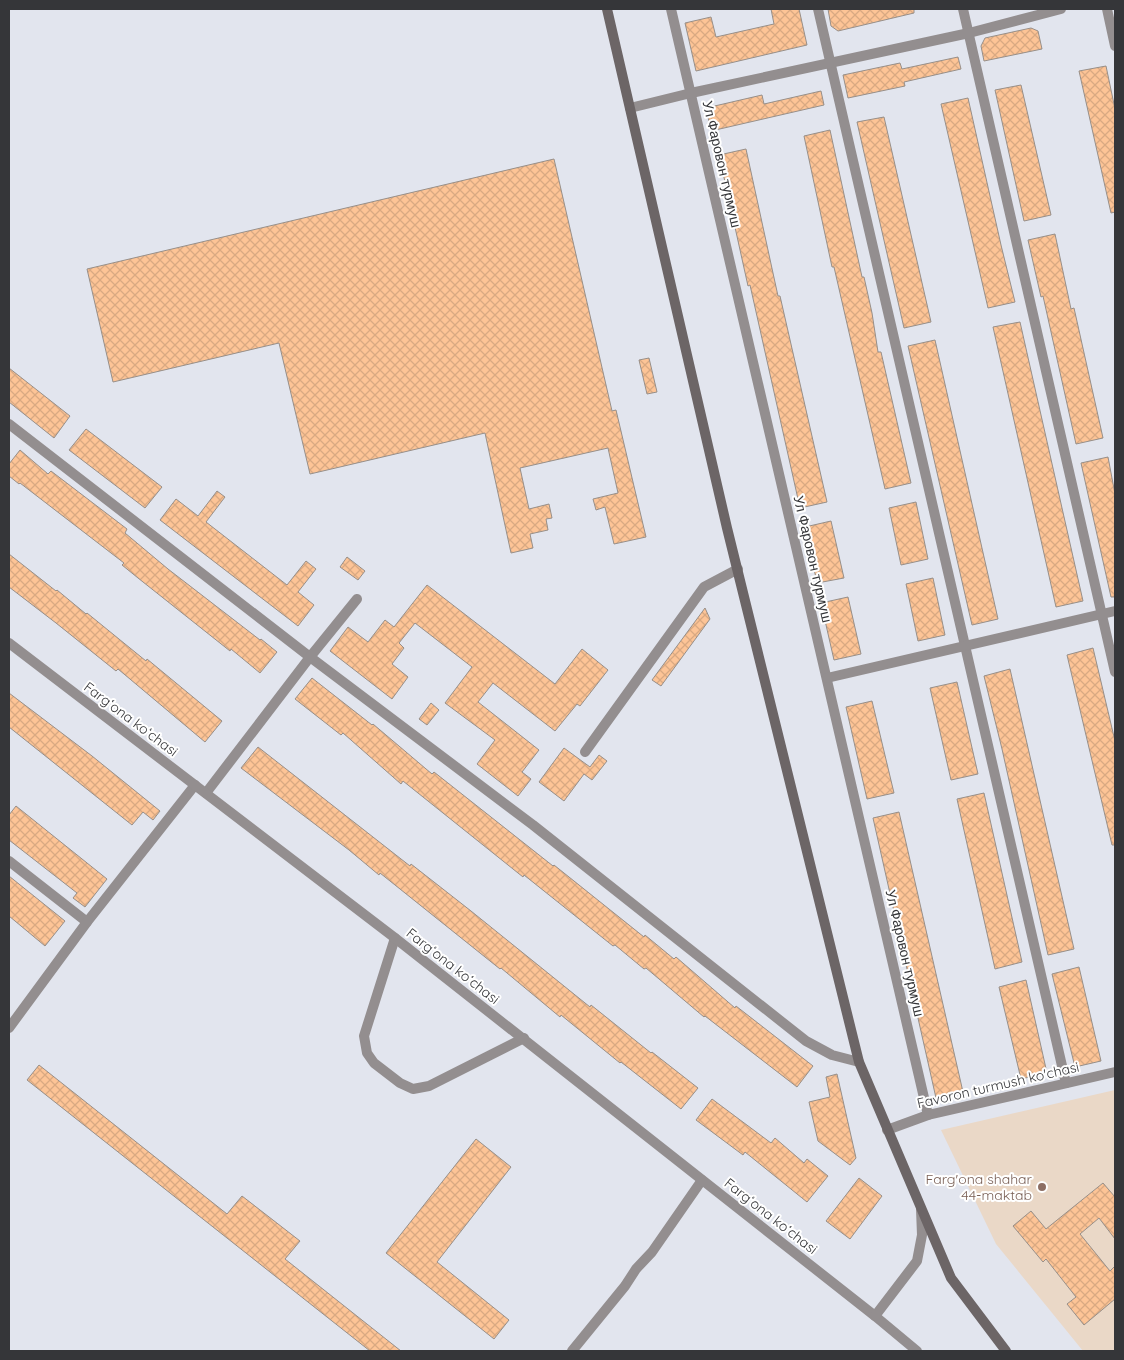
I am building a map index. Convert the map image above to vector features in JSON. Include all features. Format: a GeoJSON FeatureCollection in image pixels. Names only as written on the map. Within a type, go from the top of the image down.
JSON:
{"type":"FeatureCollection","features":[{"type":"Feature","properties":{"kind":"main road"},"geometry":{"type":"LineString","coordinates":[[607,9],[738,569],[859,1062],[951,1278],[1006,1351]]}},
{"type":"Feature","properties":{"kind":"street","name":"Ул Фаровон турмуш"},"geometry":{"type":"LineString","coordinates":[[671,9],[928,1115]]}},
{"type":"Feature","properties":{"kind":"street"},"geometry":{"type":"LineString","coordinates":[[818,9],[1066,1083]]}},
{"type":"Feature","properties":{"kind":"street"},"geometry":{"type":"LineString","coordinates":[[963,9],[1115,672]]}},
{"type":"Feature","properties":{"kind":"street"},"geometry":{"type":"LineString","coordinates":[[630,108],[830,62],[969,33],[1061,9]]}},
{"type":"Feature","properties":{"kind":"street"},"geometry":{"type":"LineString","coordinates":[[1107,9],[1115,46]]}},
{"type":"Feature","properties":{"kind":"street"},"geometry":{"type":"LineString","coordinates":[[9,424],[310,657],[532,824],[806,1041],[832,1055],[859,1062]]}},
{"type":"Feature","properties":{"kind":"street"},"geometry":{"type":"LineString","coordinates":[[585,752],[704,587],[738,569]]}},
{"type":"Feature","properties":{"kind":"street"},"geometry":{"type":"LineString","coordinates":[[206,793],[357,599]]}},
{"type":"Feature","properties":{"kind":"street"},"geometry":{"type":"LineString","coordinates":[[827,678],[1115,611]]}},
{"type":"Feature","properties":{"kind":"street","name":"Fargʻona koʻchasi"},"geometry":{"type":"LineString","coordinates":[[9,643],[524,1038],[916,1351]]}},
{"type":"Feature","properties":{"kind":"street"},"geometry":{"type":"LineString","coordinates":[[9,1028],[87,922],[195,785]]}},
{"type":"Feature","properties":{"kind":"street"},"geometry":{"type":"LineString","coordinates":[[9,861],[87,922]]}},
{"type":"Feature","properties":{"kind":"street"},"geometry":{"type":"LineString","coordinates":[[395,938],[364,1036],[367,1053],[374,1063],[400,1083],[413,1089],[429,1086],[524,1038]]}},
{"type":"Feature","properties":{"kind":"street","name":"Favoron turmush ko'chasi"},"geometry":{"type":"LineString","coordinates":[[888,1130],[928,1115],[1115,1072]]}},
{"type":"Feature","properties":{"kind":"street"},"geometry":{"type":"LineString","coordinates":[[572,1351],[625,1286],[636,1269],[652,1252],[702,1180]]}},
{"type":"Feature","properties":{"kind":"street"},"geometry":{"type":"LineString","coordinates":[[874,1316],[917,1261],[922,1235],[921,1208]]}},
{"type":"Feature","properties":{"kind":"shaded area","name":"Farg'ona shahar 44-maktab"},"geometry":{"type":"Polygon","coordinates":[[[1115,1090],[1115,1351],[1083,1351],[996,1244],[941,1130],[1115,1090]]]}},
{"type":"Feature","properties":{"kind":"building"},"geometry":{"type":"Polygon","coordinates":[[[771,9],[799,9],[807,45],[696,71],[685,23],[711,17],[716,37],[774,24],[771,9]]]}},
{"type":"Feature","properties":{"kind":"building"},"geometry":{"type":"Polygon","coordinates":[[[828,9],[914,9],[914,13],[838,31],[831,26],[828,9]]]}},
{"type":"Feature","properties":{"kind":"building"},"geometry":{"type":"Polygon","coordinates":[[[1031,28],[1038,31],[1042,49],[984,61],[981,46],[985,38],[1031,28]]]}},
{"type":"Feature","properties":{"kind":"building"},"geometry":{"type":"Polygon","coordinates":[[[958,57],[961,69],[904,82],[905,86],[848,98],[843,75],[900,63],[902,69],[958,57]]]}},
{"type":"Feature","properties":{"kind":"building"},"geometry":{"type":"Polygon","coordinates":[[[1106,66],[1115,109],[1115,212],[1111,213],[1079,71],[1106,66]]]}},
{"type":"Feature","properties":{"kind":"building"},"geometry":{"type":"Polygon","coordinates":[[[1021,85],[1051,215],[1024,221],[995,90],[1021,85]]]}},
{"type":"Feature","properties":{"kind":"building"},"geometry":{"type":"Polygon","coordinates":[[[821,91],[824,105],[711,131],[706,108],[762,95],[764,104],[821,91]]]}},
{"type":"Feature","properties":{"kind":"building"},"geometry":{"type":"Polygon","coordinates":[[[968,98],[1015,302],[988,308],[941,104],[968,98]]]}},
{"type":"Feature","properties":{"kind":"building"},"geometry":{"type":"Polygon","coordinates":[[[884,117],[931,322],[904,328],[857,122],[884,117]]]}},
{"type":"Feature","properties":{"kind":"building"},"geometry":{"type":"Polygon","coordinates":[[[830,130],[862,277],[864,277],[872,313],[878,352],[881,352],[911,483],[885,489],[834,267],[832,267],[804,136],[830,130]]]}},
{"type":"Feature","properties":{"kind":"building"},"geometry":{"type":"Polygon","coordinates":[[[746,149],[778,296],[780,296],[827,502],[800,508],[719,155],[746,149]]]}},
{"type":"Feature","properties":{"kind":"building"},"geometry":{"type":"Polygon","coordinates":[[[554,159],[612,411],[616,410],[646,537],[614,544],[605,507],[596,510],[593,499],[618,493],[608,448],[520,468],[529,509],[549,504],[552,518],[546,519],[548,530],[530,534],[533,548],[511,553],[485,433],[310,474],[279,343],[113,382],[87,269],[554,159]]]}},
{"type":"Feature","properties":{"kind":"building"},"geometry":{"type":"Polygon","coordinates":[[[1055,234],[1071,309],[1074,308],[1103,438],[1076,444],[1043,296],[1041,297],[1028,240],[1055,234]]]}},
{"type":"Feature","properties":{"kind":"building"},"geometry":{"type":"Polygon","coordinates":[[[1020,322],[1083,601],[1056,607],[993,327],[1020,322]]]}},
{"type":"Feature","properties":{"kind":"building"},"geometry":{"type":"Polygon","coordinates":[[[935,340],[998,619],[972,625],[908,346],[935,340]]]}},
{"type":"Feature","properties":{"kind":"building"},"geometry":{"type":"Polygon","coordinates":[[[649,358],[657,392],[647,394],[639,360],[649,358]]]}},
{"type":"Feature","properties":{"kind":"building"},"geometry":{"type":"Polygon","coordinates":[[[9,368],[70,416],[54,438],[9,402],[9,368]]]}},
{"type":"Feature","properties":{"kind":"building"},"geometry":{"type":"Polygon","coordinates":[[[86,429],[162,487],[145,508],[69,450],[86,429]]]}},
{"type":"Feature","properties":{"kind":"building"},"geometry":{"type":"Polygon","coordinates":[[[20,450],[48,474],[51,471],[127,529],[125,533],[168,569],[277,652],[260,673],[138,578],[122,565],[124,563],[9,476],[9,464],[20,450]]]}},
{"type":"Feature","properties":{"kind":"building"},"geometry":{"type":"Polygon","coordinates":[[[1108,457],[1115,494],[1115,597],[1111,597],[1081,463],[1108,457]]]}},
{"type":"Feature","properties":{"kind":"building"},"geometry":{"type":"Polygon","coordinates":[[[217,491],[225,497],[206,522],[287,585],[306,561],[316,569],[298,592],[314,605],[298,626],[160,520],[176,499],[198,516],[217,491]]]}},
{"type":"Feature","properties":{"kind":"building"},"geometry":{"type":"Polygon","coordinates":[[[916,502],[928,559],[901,565],[889,508],[916,502]]]}},
{"type":"Feature","properties":{"kind":"building"},"geometry":{"type":"Polygon","coordinates":[[[831,521],[844,578],[817,583],[805,527],[831,521]]]}},
{"type":"Feature","properties":{"kind":"building"},"geometry":{"type":"Polygon","coordinates":[[[9,554],[87,613],[146,661],[147,659],[222,721],[205,742],[118,669],[116,671],[9,587],[9,554]]]}},
{"type":"Feature","properties":{"kind":"building"},"geometry":{"type":"Polygon","coordinates":[[[347,557],[365,571],[358,580],[340,567],[347,557]]]}},
{"type":"Feature","properties":{"kind":"building"},"geometry":{"type":"Polygon","coordinates":[[[933,578],[945,635],[918,641],[906,584],[933,578]]]}},
{"type":"Feature","properties":{"kind":"building"},"geometry":{"type":"Polygon","coordinates":[[[427,585],[555,684],[582,649],[608,670],[580,706],[577,704],[555,731],[493,683],[478,702],[539,750],[522,772],[531,779],[518,796],[477,764],[495,740],[445,703],[472,667],[415,623],[399,643],[404,648],[392,664],[408,677],[392,699],[330,651],[348,627],[368,642],[385,620],[394,627],[427,585]]]}},
{"type":"Feature","properties":{"kind":"building"},"geometry":{"type":"Polygon","coordinates":[[[848,597],[861,654],[834,660],[821,603],[848,597]]]}},
{"type":"Feature","properties":{"kind":"building"},"geometry":{"type":"Polygon","coordinates":[[[705,608],[710,619],[661,686],[652,680],[705,608]]]}},
{"type":"Feature","properties":{"kind":"building"},"geometry":{"type":"Polygon","coordinates":[[[1093,648],[1115,741],[1115,845],[1112,845],[1067,655],[1093,648]]]}},
{"type":"Feature","properties":{"kind":"building"},"geometry":{"type":"Polygon","coordinates":[[[1010,669],[1074,949],[1048,955],[984,676],[1010,669]]]}},
{"type":"Feature","properties":{"kind":"building"},"geometry":{"type":"Polygon","coordinates":[[[312,678],[373,724],[432,774],[434,772],[644,937],[645,935],[674,959],[676,957],[735,1008],[736,1006],[813,1066],[797,1087],[704,1017],[646,968],[644,969],[615,945],[613,946],[524,875],[523,877],[403,781],[401,784],[343,733],[341,735],[295,699],[312,678]]]}},
{"type":"Feature","properties":{"kind":"building"},"geometry":{"type":"Polygon","coordinates":[[[957,682],[978,774],[951,780],[930,688],[957,682]]]}},
{"type":"Feature","properties":{"kind":"building"},"geometry":{"type":"Polygon","coordinates":[[[9,693],[160,811],[153,820],[143,812],[132,825],[9,727],[9,693]]]}},
{"type":"Feature","properties":{"kind":"building"},"geometry":{"type":"Polygon","coordinates":[[[872,701],[894,793],[867,799],[846,707],[872,701]]]}},
{"type":"Feature","properties":{"kind":"building"},"geometry":{"type":"Polygon","coordinates":[[[431,703],[439,710],[427,725],[419,719],[431,703]]]}},
{"type":"Feature","properties":{"kind":"building"},"geometry":{"type":"Polygon","coordinates":[[[258,747],[410,866],[411,864],[590,1007],[591,1005],[698,1088],[681,1109],[561,1015],[560,1017],[380,873],[379,875],[241,768],[258,747]]]}},
{"type":"Feature","properties":{"kind":"building"},"geometry":{"type":"Polygon","coordinates":[[[564,748],[590,767],[599,755],[607,761],[592,780],[584,774],[564,801],[539,782],[564,748]]]}},
{"type":"Feature","properties":{"kind":"building"},"geometry":{"type":"Polygon","coordinates":[[[984,793],[1022,962],[995,969],[957,799],[984,793]]]}},
{"type":"Feature","properties":{"kind":"building"},"geometry":{"type":"Polygon","coordinates":[[[16,806],[107,879],[85,907],[73,898],[77,893],[9,840],[9,815],[16,806]]]}},
{"type":"Feature","properties":{"kind":"building"},"geometry":{"type":"Polygon","coordinates":[[[899,812],[963,1092],[936,1098],[873,818],[899,812]]]}},
{"type":"Feature","properties":{"kind":"building"},"geometry":{"type":"Polygon","coordinates":[[[9,876],[65,921],[45,946],[9,916],[9,876]]]}},
{"type":"Feature","properties":{"kind":"building"},"geometry":{"type":"Polygon","coordinates":[[[1079,967],[1101,1061],[1075,1067],[1052,974],[1079,967]]]}},
{"type":"Feature","properties":{"kind":"building"},"geometry":{"type":"Polygon","coordinates":[[[1026,980],[1047,1073],[1021,1079],[999,987],[1026,980]]]}},
{"type":"Feature","properties":{"kind":"building"},"geometry":{"type":"Polygon","coordinates":[[[39,1065],[227,1214],[242,1196],[300,1241],[285,1259],[401,1351],[370,1351],[27,1080],[39,1065]]]}},
{"type":"Feature","properties":{"kind":"building"},"geometry":{"type":"Polygon","coordinates":[[[837,1074],[856,1158],[850,1165],[818,1141],[809,1102],[830,1097],[826,1077],[837,1074]]]}},
{"type":"Feature","properties":{"kind":"building"},"geometry":{"type":"Polygon","coordinates":[[[712,1099],[771,1143],[775,1138],[804,1163],[807,1159],[828,1176],[807,1202],[745,1152],[743,1155],[696,1120],[712,1099]]]}},
{"type":"Feature","properties":{"kind":"building"},"geometry":{"type":"Polygon","coordinates":[[[476,1139],[511,1167],[437,1262],[509,1320],[494,1339],[386,1253],[476,1139]]]}},
{"type":"Feature","properties":{"kind":"building"},"geometry":{"type":"Polygon","coordinates":[[[859,1178],[882,1196],[850,1239],[826,1221],[859,1178]]]}},
{"type":"Feature","properties":{"kind":"building"},"geometry":{"type":"Polygon","coordinates":[[[1103,1183],[1115,1197],[1115,1239],[1099,1218],[1080,1234],[1110,1271],[1115,1266],[1115,1299],[1084,1325],[1067,1304],[1076,1297],[1046,1259],[1043,1262],[1013,1226],[1031,1211],[1046,1229],[1103,1183]]]}},
{"type":"Feature","properties":{"kind":"place","name":"Farg'ona shahar 44-maktab"},"geometry":{"type":"Point","coordinates":[1042,1187]}}]}
